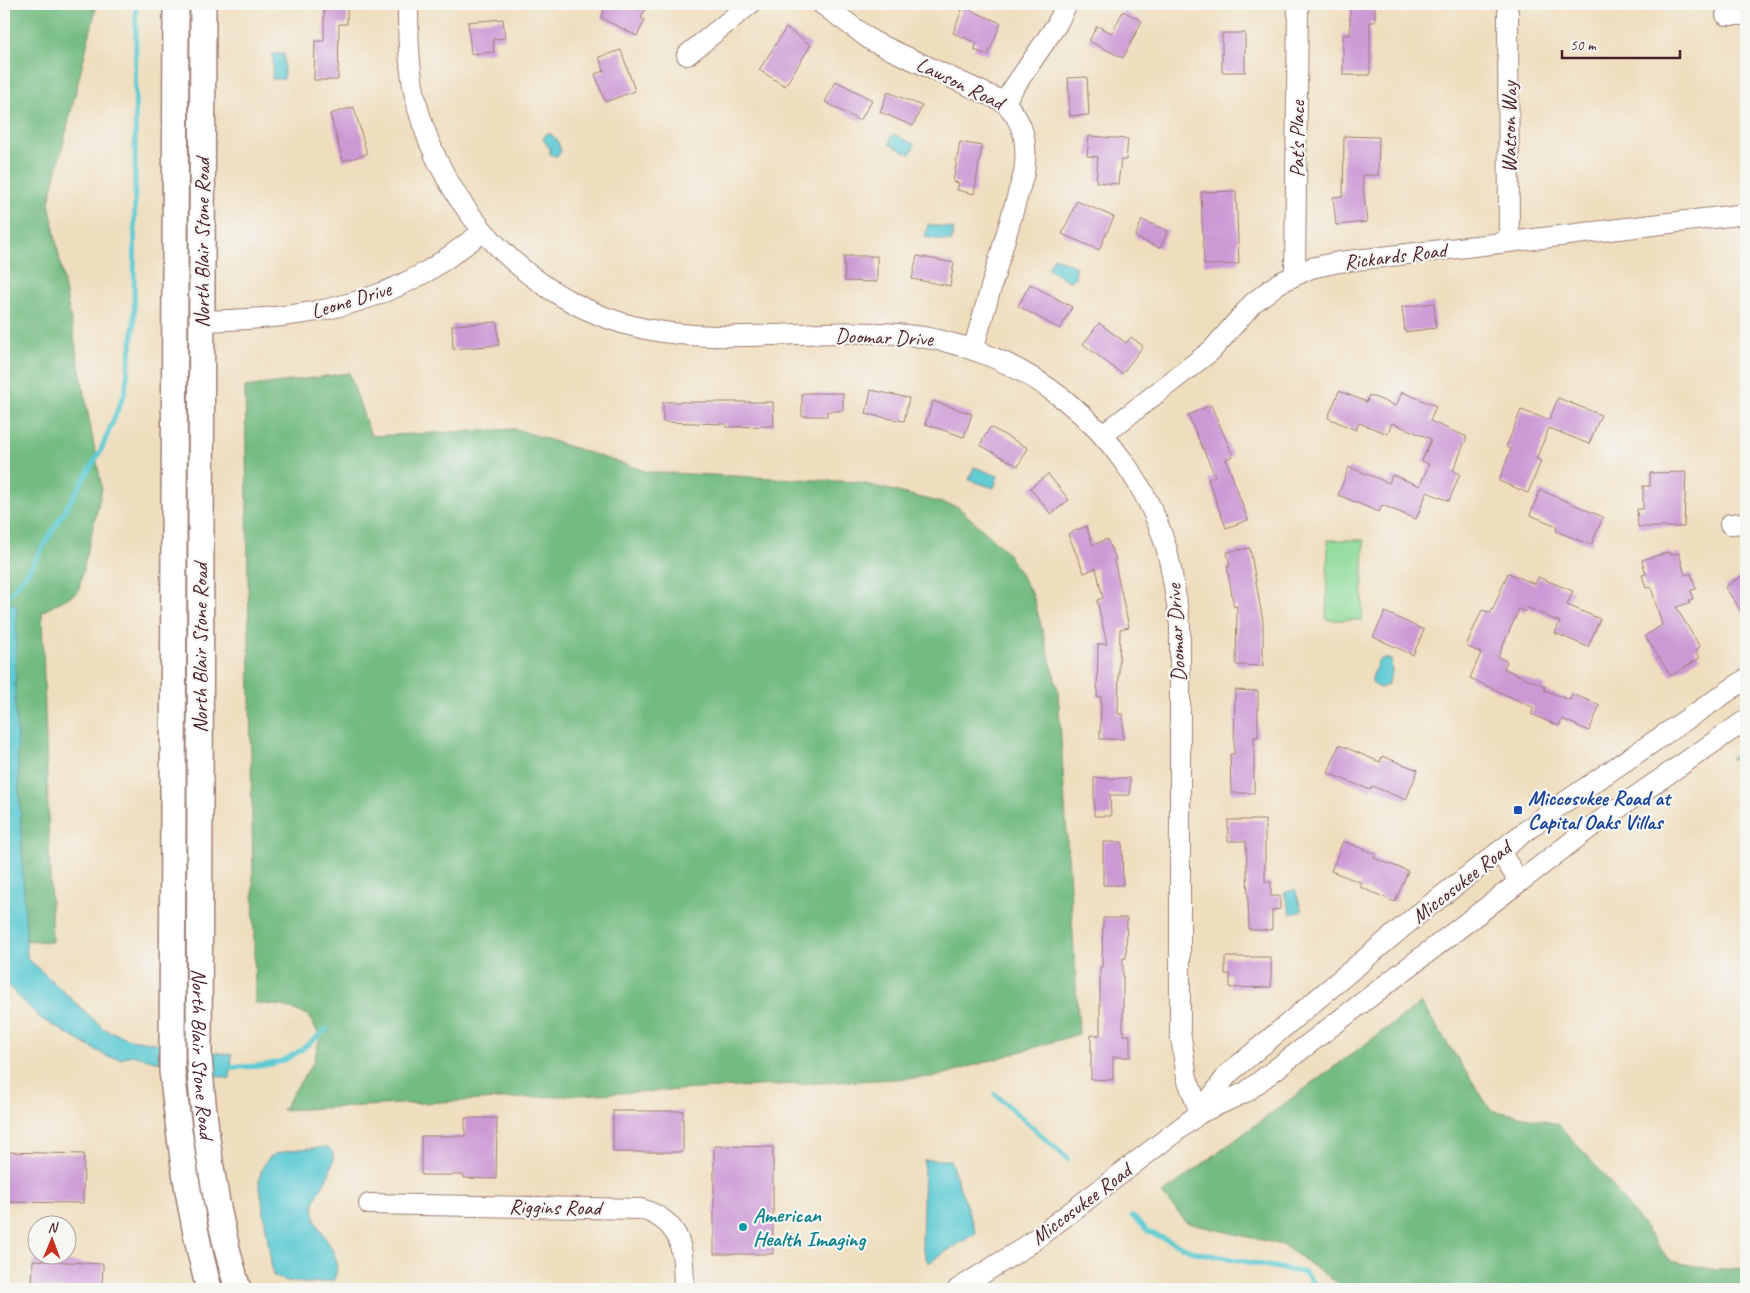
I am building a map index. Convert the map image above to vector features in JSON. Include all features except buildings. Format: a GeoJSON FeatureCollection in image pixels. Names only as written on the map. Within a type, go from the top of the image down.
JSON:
{"type":"FeatureCollection","features":[{"type":"Feature","properties":{"kind":"main road","name":"North Blair Stone Road"},"geometry":{"type":"LineString","coordinates":[[176,4],[172,1070],[187,1194],[196,1242],[209,1289]]}},
{"type":"Feature","properties":{"kind":"main road","name":"North Blair Stone Road"},"geometry":{"type":"LineString","coordinates":[[203,4],[199,1057],[206,1141],[227,1252],[238,1289]]}},
{"type":"Feature","properties":{"kind":"main road"},"geometry":{"type":"LineString","coordinates":[[175,279],[187,303],[202,321]]}},
{"type":"Feature","properties":{"kind":"main road"},"geometry":{"type":"LineString","coordinates":[[176,1110],[203,1111]]}},
{"type":"Feature","properties":{"kind":"street","name":"Doomar Drive"},"geometry":{"type":"LineString","coordinates":[[408,4],[409,62],[421,121],[446,179],[483,232],[516,265],[538,281],[593,312],[627,324],[659,332],[694,336],[895,334],[944,339],[1007,363],[1047,386],[1078,409],[1124,459],[1148,502],[1165,545],[1174,582],[1180,625],[1180,1031],[1187,1078],[1200,1113]]}},
{"type":"Feature","properties":{"kind":"street"},"geometry":{"type":"LineString","coordinates":[[687,55],[750,4]]}},
{"type":"Feature","properties":{"kind":"street","name":"Lawson Road"},"geometry":{"type":"LineString","coordinates":[[822,4],[872,41],[1004,102],[1019,121],[1027,152],[1023,178],[973,350]]}},
{"type":"Feature","properties":{"kind":"street"},"geometry":{"type":"LineString","coordinates":[[1004,102],[1057,24],[1067,4]]}},
{"type":"Feature","properties":{"kind":"street","name":"Pat's Place"},"geometry":{"type":"LineString","coordinates":[[1296,274],[1298,4]]}},
{"type":"Feature","properties":{"kind":"street","name":"Watson Way"},"geometry":{"type":"LineString","coordinates":[[1508,12],[1509,242]]}},
{"type":"Feature","properties":{"kind":"street"},"geometry":{"type":"LineString","coordinates":[[1726,15],[1746,15]]}},
{"type":"Feature","properties":{"kind":"street","name":"Rickards Road"},"geometry":{"type":"LineString","coordinates":[[1103,435],[1212,350],[1253,303],[1279,283],[1296,274],[1339,262],[1746,214]]}},
{"type":"Feature","properties":{"kind":"street","name":"Leone Drive"},"geometry":{"type":"LineString","coordinates":[[202,321],[296,316],[331,310],[363,300],[399,286],[425,272],[483,232]]}},
{"type":"Feature","properties":{"kind":"street","name":"Miccosukee Road"},"geometry":{"type":"LineString","coordinates":[[1200,1113],[1228,1074],[1416,916],[1553,810],[1746,679]]}},
{"type":"Feature","properties":{"kind":"street","name":"Miccosukee Road"},"geometry":{"type":"LineString","coordinates":[[958,1289],[1025,1247],[1200,1113],[1246,1092],[1587,830],[1746,720]]}},
{"type":"Feature","properties":{"kind":"street"},"geometry":{"type":"LineString","coordinates":[[1500,852],[1519,881]]}},
{"type":"Feature","properties":{"kind":"street","name":"Riggins Road"},"geometry":{"type":"LineString","coordinates":[[369,1204],[641,1210],[654,1213],[666,1221],[676,1232],[683,1257],[684,1289]]}},
{"type":"Feature","properties":{"kind":"green space"},"geometry":{"type":"Polygon","coordinates":[[[4,4],[97,4],[49,202],[102,489],[78,592],[42,612],[52,942],[4,939],[4,4]]]}},
{"type":"Feature","properties":{"kind":"green space"},"geometry":{"type":"Polygon","coordinates":[[[349,373],[371,436],[516,429],[648,472],[858,482],[958,507],[1006,551],[1033,595],[1058,690],[1079,1034],[935,1077],[282,1110],[314,1061],[320,1037],[308,1015],[283,1006],[255,1003],[245,387],[349,373]]]}},
{"type":"Feature","properties":{"kind":"green space"},"geometry":{"type":"Polygon","coordinates":[[[1328,540],[1364,540],[1362,620],[1326,620],[1328,540]]]}},
{"type":"Feature","properties":{"kind":"green space"},"geometry":{"type":"Polygon","coordinates":[[[1746,747],[1746,767],[1730,758],[1746,747]]]}},
{"type":"Feature","properties":{"kind":"green space"},"geometry":{"type":"Polygon","coordinates":[[[1421,1003],[1491,1110],[1558,1124],[1604,1175],[1670,1261],[1716,1270],[1746,1268],[1746,1289],[1346,1289],[1283,1245],[1187,1223],[1162,1194],[1421,1003]]]}},
{"type":"Feature","properties":{"kind":"water"},"geometry":{"type":"Polygon","coordinates":[[[273,54],[284,54],[284,79],[272,79],[273,54]]]}},
{"type":"Feature","properties":{"kind":"water"},"geometry":{"type":"Polygon","coordinates":[[[546,134],[551,134],[557,140],[561,151],[557,157],[550,154],[550,149],[543,139],[546,134]]]}},
{"type":"Feature","properties":{"kind":"water"},"geometry":{"type":"Polygon","coordinates":[[[894,134],[915,145],[910,154],[889,144],[891,136],[894,134]]]}},
{"type":"Feature","properties":{"kind":"water"},"geometry":{"type":"Polygon","coordinates":[[[928,224],[954,229],[951,242],[925,237],[928,224]]]}},
{"type":"Feature","properties":{"kind":"water"},"geometry":{"type":"Polygon","coordinates":[[[1054,257],[1076,267],[1075,278],[1069,281],[1048,269],[1054,257]]]}},
{"type":"Feature","properties":{"kind":"water"},"geometry":{"type":"Polygon","coordinates":[[[974,467],[998,476],[994,488],[969,480],[974,467]]]}},
{"type":"Feature","properties":{"kind":"water"},"geometry":{"type":"Polygon","coordinates":[[[4,602],[17,605],[15,698],[27,958],[104,1029],[130,1039],[232,1055],[230,1079],[131,1055],[121,1059],[108,1057],[40,1018],[4,982],[4,911],[6,908],[4,893],[4,602]]]}},
{"type":"Feature","properties":{"kind":"water"},"geometry":{"type":"Polygon","coordinates":[[[1385,658],[1391,660],[1392,673],[1387,685],[1380,688],[1372,683],[1372,678],[1378,661],[1385,658]]]}},
{"type":"Feature","properties":{"kind":"water"},"geometry":{"type":"Polygon","coordinates":[[[1295,889],[1302,911],[1291,914],[1284,893],[1295,889]]]}},
{"type":"Feature","properties":{"kind":"water"},"geometry":{"type":"Polygon","coordinates":[[[328,1147],[332,1152],[332,1167],[316,1198],[314,1214],[336,1258],[337,1268],[334,1280],[303,1283],[280,1279],[273,1276],[259,1180],[263,1168],[273,1155],[328,1147]]]}},
{"type":"Feature","properties":{"kind":"water"},"geometry":{"type":"Polygon","coordinates":[[[924,1160],[950,1160],[976,1233],[928,1263],[922,1246],[924,1160]]]}},
{"type":"Feature","properties":{"kind":"waterway"},"geometry":{"type":"LineString","coordinates":[[4,601],[28,572],[101,450],[125,392],[134,324],[136,4]]}},
{"type":"Feature","properties":{"kind":"waterway"},"geometry":{"type":"LineString","coordinates":[[231,1067],[262,1066],[284,1060],[327,1029]]}},
{"type":"Feature","properties":{"kind":"waterway"},"geometry":{"type":"LineString","coordinates":[[995,1094],[1068,1159]]}},
{"type":"Feature","properties":{"kind":"waterway"},"geometry":{"type":"LineString","coordinates":[[1132,1216],[1149,1232],[1195,1252],[1305,1273],[1318,1289]]}},
{"type":"Feature","properties":{"kind":"place","name":"Miccosukee Road at Capital Oaks Villas"},"geometry":{"type":"Point","coordinates":[1518,810]}},
{"type":"Feature","properties":{"kind":"place","name":"American Health Imaging"},"geometry":{"type":"Point","coordinates":[743,1227]}}]}
